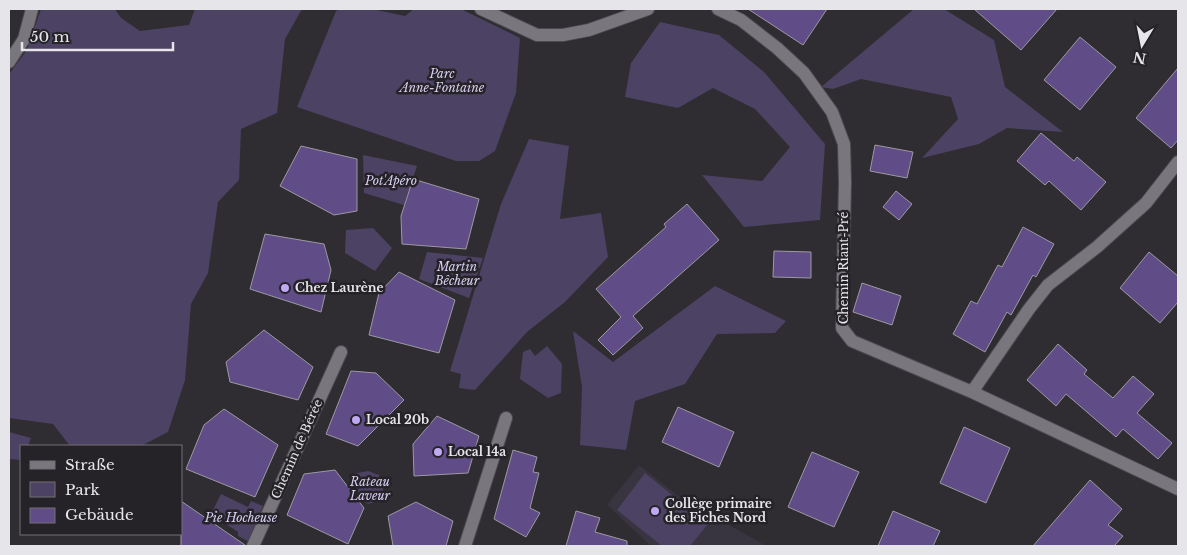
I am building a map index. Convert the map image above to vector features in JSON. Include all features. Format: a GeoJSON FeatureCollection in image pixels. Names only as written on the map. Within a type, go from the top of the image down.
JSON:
{"type":"FeatureCollection","features":[{"type":"Feature","properties":{"kind":"street"},"geometry":{"type":"LineString","coordinates":[[9,62],[24,39],[32,9]]}},
{"type":"Feature","properties":{"kind":"street"},"geometry":{"type":"LineString","coordinates":[[482,9],[537,36],[563,35],[589,30],[648,9]]}},
{"type":"Feature","properties":{"kind":"street","name":"Chemin Riant-Pré"},"geometry":{"type":"LineString","coordinates":[[718,9],[740,20],[777,48],[804,73],[832,112],[844,144],[842,328],[852,341],[972,392],[1178,489]]}},
{"type":"Feature","properties":{"kind":"street"},"geometry":{"type":"LineString","coordinates":[[972,392],[1048,285],[1097,247],[1146,203],[1178,162]]}},
{"type":"Feature","properties":{"kind":"street","name":"Chemin de Bérée"},"geometry":{"type":"LineString","coordinates":[[253,546],[341,352]]}},
{"type":"Feature","properties":{"kind":"street"},"geometry":{"type":"LineString","coordinates":[[465,546],[506,418]]}},
{"type":"Feature","properties":{"kind":"shaded area","name":"Collège primaire des Fiches Nord"},"geometry":{"type":"Polygon","coordinates":[[[639,465],[710,521],[713,516],[766,546],[651,546],[607,505],[639,465]]]}},
{"type":"Feature","properties":{"kind":"green space"},"geometry":{"type":"Polygon","coordinates":[[[41,9],[115,9],[121,18],[140,31],[189,25],[195,9],[302,9],[285,39],[277,113],[241,129],[239,180],[218,202],[208,273],[191,304],[185,380],[168,432],[143,445],[69,445],[53,424],[9,418],[9,74],[27,50],[41,9]]]}},
{"type":"Feature","properties":{"kind":"green space","name":"Parc Anne-Fontaine"},"geometry":{"type":"Polygon","coordinates":[[[340,9],[372,9],[405,16],[414,9],[461,9],[520,38],[516,93],[495,151],[479,161],[456,161],[297,107],[336,11],[340,9]]]}},
{"type":"Feature","properties":{"kind":"green space"},"geometry":{"type":"Polygon","coordinates":[[[914,9],[944,9],[994,40],[1005,87],[1063,132],[1007,128],[979,144],[922,158],[958,119],[951,97],[861,79],[833,89],[821,87],[914,9]]]}},
{"type":"Feature","properties":{"kind":"green space"},"geometry":{"type":"Polygon","coordinates":[[[660,22],[719,35],[764,72],[825,144],[820,220],[744,227],[702,175],[762,181],[790,147],[755,109],[713,88],[678,108],[625,97],[631,63],[660,22]]]}},
{"type":"Feature","properties":{"kind":"green space"},"geometry":{"type":"Polygon","coordinates":[[[529,139],[569,146],[560,219],[601,213],[608,257],[565,302],[527,332],[475,390],[459,388],[461,374],[450,371],[501,204],[529,139]]]}},
{"type":"Feature","properties":{"kind":"green space","name":"Pot'Apéro"},"geometry":{"type":"Polygon","coordinates":[[[363,155],[417,166],[404,205],[364,193],[363,155]]]}},
{"type":"Feature","properties":{"kind":"green space"},"geometry":{"type":"Polygon","coordinates":[[[373,228],[392,248],[375,271],[345,253],[346,230],[373,228]]]}},
{"type":"Feature","properties":{"kind":"green space","name":"Martin Bêcheur"},"geometry":{"type":"Polygon","coordinates":[[[427,252],[483,258],[469,298],[419,279],[427,252]]]}},
{"type":"Feature","properties":{"kind":"green space"},"geometry":{"type":"Polygon","coordinates":[[[715,286],[786,321],[775,333],[717,334],[685,384],[635,401],[626,450],[580,445],[582,387],[573,331],[613,362],[715,286]]]}},
{"type":"Feature","properties":{"kind":"green space"},"geometry":{"type":"Polygon","coordinates":[[[547,346],[562,364],[561,393],[548,398],[520,379],[523,352],[530,349],[535,356],[547,346]]]}},
{"type":"Feature","properties":{"kind":"green space"},"geometry":{"type":"Polygon","coordinates":[[[9,432],[31,438],[28,445],[20,445],[20,460],[9,459],[9,432]]]}},
{"type":"Feature","properties":{"kind":"green space","name":"Rateau Laveur"},"geometry":{"type":"Polygon","coordinates":[[[368,471],[379,475],[384,493],[375,502],[368,504],[360,499],[353,474],[368,471]]]}},
{"type":"Feature","properties":{"kind":"green space","name":"Collège primaire des Fiches Nord"},"geometry":{"type":"Polygon","coordinates":[[[645,473],[708,524],[690,546],[662,546],[617,510],[645,473]]]}},
{"type":"Feature","properties":{"kind":"green space","name":"Pie Hocheuse"},"geometry":{"type":"Polygon","coordinates":[[[221,494],[248,507],[251,501],[263,506],[248,541],[238,536],[238,532],[211,514],[221,494]]]}},
{"type":"Feature","properties":{"kind":"building"},"geometry":{"type":"Polygon","coordinates":[[[748,9],[827,9],[803,45],[748,9]]]}},
{"type":"Feature","properties":{"kind":"building"},"geometry":{"type":"Polygon","coordinates":[[[974,9],[1057,9],[1021,50],[974,9]]]}},
{"type":"Feature","properties":{"kind":"building"},"geometry":{"type":"Polygon","coordinates":[[[1080,37],[1116,67],[1080,110],[1044,80],[1080,37]]]}},
{"type":"Feature","properties":{"kind":"building"},"geometry":{"type":"Polygon","coordinates":[[[1178,68],[1178,140],[1171,148],[1136,118],[1178,68]]]}},
{"type":"Feature","properties":{"kind":"building"},"geometry":{"type":"Polygon","coordinates":[[[1041,133],[1074,161],[1077,157],[1106,182],[1081,210],[1049,181],[1045,185],[1017,161],[1041,133]]]}},
{"type":"Feature","properties":{"kind":"building"},"geometry":{"type":"Polygon","coordinates":[[[875,145],[913,152],[907,178],[870,171],[875,145]]]}},
{"type":"Feature","properties":{"kind":"building"},"geometry":{"type":"Polygon","coordinates":[[[301,146],[357,159],[357,211],[334,215],[280,186],[301,146]]]}},
{"type":"Feature","properties":{"kind":"building"},"geometry":{"type":"Polygon","coordinates":[[[413,179],[479,199],[466,249],[402,244],[401,216],[413,179]]]}},
{"type":"Feature","properties":{"kind":"building"},"geometry":{"type":"Polygon","coordinates":[[[896,191],[912,204],[899,220],[883,207],[896,191]]]}},
{"type":"Feature","properties":{"kind":"building"},"geometry":{"type":"Polygon","coordinates":[[[687,204],[719,240],[633,316],[643,328],[613,355],[598,340],[621,317],[596,289],[666,227],[664,224],[687,204]]]}},
{"type":"Feature","properties":{"kind":"building"},"geometry":{"type":"Polygon","coordinates":[[[1023,227],[1054,244],[1036,277],[1033,275],[1011,315],[1007,312],[985,352],[953,334],[971,301],[977,304],[998,265],[1002,267],[1023,227]]]}},
{"type":"Feature","properties":{"kind":"building"},"geometry":{"type":"Polygon","coordinates":[[[265,234],[324,244],[331,270],[321,312],[250,289],[265,234]]]}},
{"type":"Feature","properties":{"kind":"building"},"geometry":{"type":"Polygon","coordinates":[[[774,251],[811,252],[811,278],[773,277],[774,251]]]}},
{"type":"Feature","properties":{"kind":"building"},"geometry":{"type":"Polygon","coordinates":[[[1149,252],[1178,276],[1178,302],[1160,323],[1120,288],[1149,252]]]}},
{"type":"Feature","properties":{"kind":"building"},"geometry":{"type":"Polygon","coordinates":[[[399,272],[455,300],[439,353],[369,335],[379,293],[399,272]]]}},
{"type":"Feature","properties":{"kind":"building"},"geometry":{"type":"Polygon","coordinates":[[[862,283],[901,296],[892,325],[853,312],[862,283]]]}},
{"type":"Feature","properties":{"kind":"building"},"geometry":{"type":"Polygon","coordinates":[[[264,330],[313,367],[298,400],[230,382],[226,362],[264,330]]]}},
{"type":"Feature","properties":{"kind":"building"},"geometry":{"type":"Polygon","coordinates":[[[1058,344],[1087,370],[1084,374],[1113,398],[1133,376],[1154,394],[1137,413],[1172,443],[1158,459],[1123,429],[1116,437],[1066,394],[1056,406],[1027,380],[1058,344]]]}},
{"type":"Feature","properties":{"kind":"building"},"geometry":{"type":"Polygon","coordinates":[[[351,371],[376,373],[404,400],[358,446],[326,434],[351,371]]]}},
{"type":"Feature","properties":{"kind":"building"},"geometry":{"type":"Polygon","coordinates":[[[678,407],[734,432],[719,467],[662,442],[678,407]]]}},
{"type":"Feature","properties":{"kind":"building"},"geometry":{"type":"Polygon","coordinates":[[[224,409],[278,445],[255,497],[186,469],[204,425],[224,409]]]}},
{"type":"Feature","properties":{"kind":"building"},"geometry":{"type":"Polygon","coordinates":[[[437,416],[479,436],[468,473],[414,476],[413,444],[437,416]]]}},
{"type":"Feature","properties":{"kind":"building"},"geometry":{"type":"Polygon","coordinates":[[[964,427],[1010,448],[986,503],[940,483],[964,427]]]}},
{"type":"Feature","properties":{"kind":"building"},"geometry":{"type":"Polygon","coordinates":[[[513,450],[537,457],[533,472],[539,473],[530,508],[540,513],[526,537],[494,519],[513,450]]]}},
{"type":"Feature","properties":{"kind":"building"},"geometry":{"type":"Polygon","coordinates":[[[812,452],[859,472],[834,527],[788,507],[812,452]]]}},
{"type":"Feature","properties":{"kind":"building"},"geometry":{"type":"Polygon","coordinates":[[[335,470],[364,508],[348,544],[287,515],[304,474],[335,470]]]}},
{"type":"Feature","properties":{"kind":"building"},"geometry":{"type":"Polygon","coordinates":[[[1090,480],[1122,509],[1108,525],[1123,536],[1114,546],[1033,546],[1090,480]]]}},
{"type":"Feature","properties":{"kind":"building"},"geometry":{"type":"Polygon","coordinates":[[[182,502],[245,545],[245,546],[181,546],[182,502]]]}},
{"type":"Feature","properties":{"kind":"building"},"geometry":{"type":"Polygon","coordinates":[[[416,502],[453,521],[446,546],[393,546],[388,516],[416,502]]]}},
{"type":"Feature","properties":{"kind":"building"},"geometry":{"type":"Polygon","coordinates":[[[576,511],[600,518],[595,532],[627,541],[627,546],[566,546],[576,511]]]}},
{"type":"Feature","properties":{"kind":"building"},"geometry":{"type":"Polygon","coordinates":[[[893,511],[940,531],[933,546],[878,546],[893,511]]]}},
{"type":"Feature","properties":{"kind":"place","name":"Chez Laurène"},"geometry":{"type":"Point","coordinates":[285,288]}},
{"type":"Feature","properties":{"kind":"place","name":"Local 20b"},"geometry":{"type":"Point","coordinates":[356,420]}},
{"type":"Feature","properties":{"kind":"place","name":"Local 14a"},"geometry":{"type":"Point","coordinates":[438,452]}},
{"type":"Feature","properties":{"kind":"place","name":"Collège primaire des Fiches Nord"},"geometry":{"type":"Point","coordinates":[655,511]}}]}
